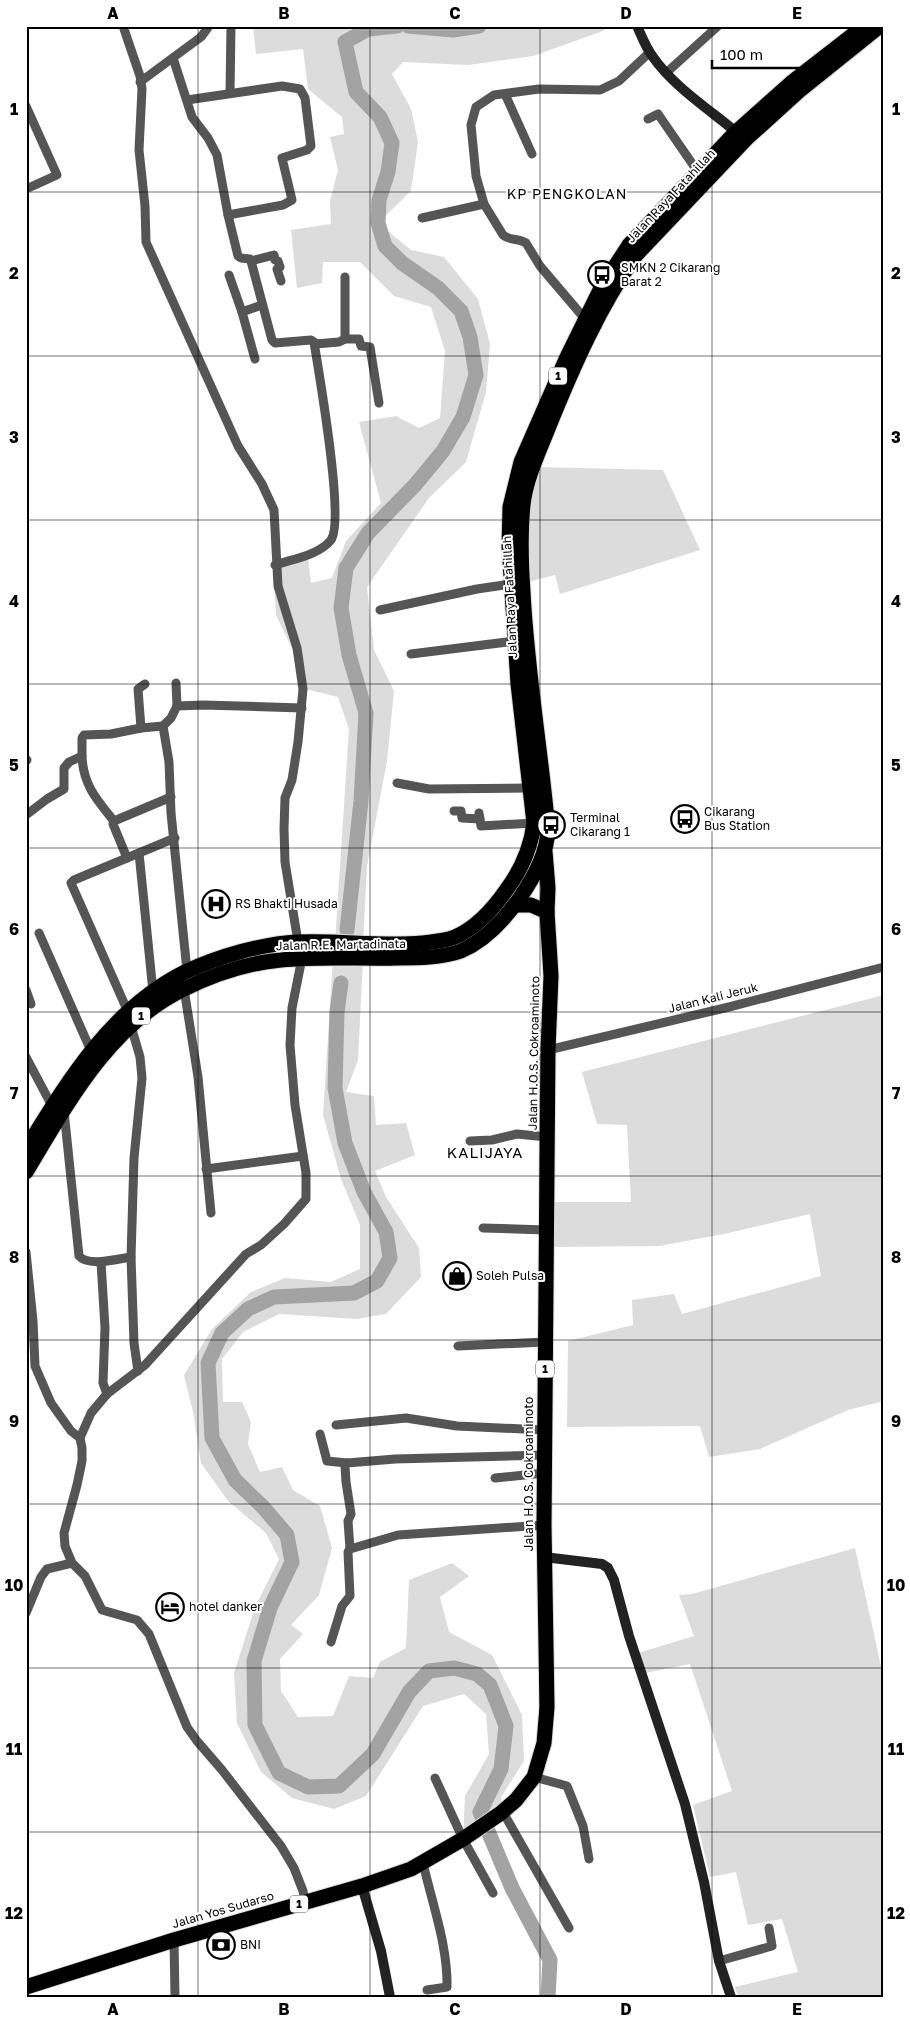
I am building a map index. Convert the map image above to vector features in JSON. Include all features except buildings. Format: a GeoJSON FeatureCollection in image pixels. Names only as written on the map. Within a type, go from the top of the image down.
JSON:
{"type":"FeatureCollection","features":[{"type":"Feature","properties":{"kind":"highway","name":"Jalan Raya Fatahillah"},"geometry":{"type":"LineString","coordinates":[[533,829],[515,641],[508,524],[513,486],[524,454],[585,319],[614,266],[629,245],[736,132],[791,83],[863,26]]}},
{"type":"Feature","properties":{"kind":"highway","name":"Jalan Raya Fatahillah"},"geometry":{"type":"LineString","coordinates":[[545,848],[548,838],[547,821],[524,620],[520,551],[521,526],[523,503],[528,482],[570,374],[615,288],[636,254],[746,139],[799,91],[880,26]]}},
{"type":"Feature","properties":{"kind":"highway","name":"Jalan R.E. Martadinata"},"geometry":{"type":"LineString","coordinates":[[408,951],[455,937],[480,921],[498,903],[514,879],[533,829]]}},
{"type":"Feature","properties":{"kind":"highway","name":"Jalan R.E. Martadinata"},"geometry":{"type":"LineString","coordinates":[[26,1172],[58,1108],[91,1051],[129,1019],[184,988],[224,972],[255,963],[302,958],[363,959],[384,951],[448,954],[474,944],[497,926],[515,905],[526,888],[545,848]]}},
{"type":"Feature","properties":{"kind":"highway","name":"Jalan H.O.S. Cokroaminoto"},"geometry":{"type":"LineString","coordinates":[[502,1812],[516,1800],[534,1777],[544,1743],[546,1726],[544,1430],[548,1050],[551,976],[545,848]]}},
{"type":"Feature","properties":{"kind":"highway"},"geometry":{"type":"LineString","coordinates":[[515,905],[531,905],[547,912]]}},
{"type":"Feature","properties":{"kind":"highway","name":"Jalan R.E. Martadinata"},"geometry":{"type":"LineString","coordinates":[[26,1149],[111,1046],[129,1019],[153,992],[188,971],[252,948],[298,942],[367,944],[384,951]]}},
{"type":"Feature","properties":{"kind":"highway","name":"Jalan Yos Sudarso"},"geometry":{"type":"LineString","coordinates":[[26,1986],[404,1872],[423,1863],[464,1838],[502,1812]]}},
{"type":"Feature","properties":{"kind":"street"},"geometry":{"type":"LineString","coordinates":[[123,26],[142,90],[138,150],[145,206],[146,242],[238,446],[262,484],[274,510],[278,586],[299,658],[303,689],[294,772],[285,798],[284,829],[285,862],[298,942]]}},
{"type":"Feature","properties":{"kind":"street"},"geometry":{"type":"LineString","coordinates":[[140,82],[201,37],[209,26]]}},
{"type":"Feature","properties":{"kind":"street"},"geometry":{"type":"LineString","coordinates":[[230,93],[231,26]]}},
{"type":"Feature","properties":{"kind":"street"},"geometry":{"type":"LineString","coordinates":[[637,26],[650,52],[666,72],[736,132]]}},
{"type":"Feature","properties":{"kind":"street"},"geometry":{"type":"LineString","coordinates":[[666,72],[718,26]]}},
{"type":"Feature","properties":{"kind":"street"},"geometry":{"type":"LineString","coordinates":[[585,319],[540,266],[526,243],[507,238],[503,235],[484,204],[476,176],[470,125],[472,115],[476,107],[494,95],[539,89],[600,90],[619,81],[650,52]]}},
{"type":"Feature","properties":{"kind":"street"},"geometry":{"type":"LineString","coordinates":[[173,58],[192,117],[208,138],[217,155],[238,256],[250,259],[251,261],[274,255],[280,267],[277,269],[281,281]]}},
{"type":"Feature","properties":{"kind":"street"},"geometry":{"type":"LineString","coordinates":[[187,100],[282,86],[300,90],[305,98],[312,143],[307,150],[282,158],[292,197],[290,202],[228,215]]}},
{"type":"Feature","properties":{"kind":"street"},"geometry":{"type":"LineString","coordinates":[[505,94],[532,154]]}},
{"type":"Feature","properties":{"kind":"street"},"geometry":{"type":"LineString","coordinates":[[26,106],[57,175],[26,189]]}},
{"type":"Feature","properties":{"kind":"street"},"geometry":{"type":"LineString","coordinates":[[648,119],[658,114],[698,172]]}},
{"type":"Feature","properties":{"kind":"street"},"geometry":{"type":"LineString","coordinates":[[422,218],[484,204]]}},
{"type":"Feature","properties":{"kind":"street"},"geometry":{"type":"LineString","coordinates":[[251,261],[274,342],[312,340],[314,344],[335,489],[334,531],[331,540],[319,549],[276,565]]}},
{"type":"Feature","properties":{"kind":"street"},"geometry":{"type":"LineString","coordinates":[[229,276],[242,312],[255,359]]}},
{"type":"Feature","properties":{"kind":"street"},"geometry":{"type":"LineString","coordinates":[[345,277],[345,339]]}},
{"type":"Feature","properties":{"kind":"street"},"geometry":{"type":"LineString","coordinates":[[242,312],[262,305]]}},
{"type":"Feature","properties":{"kind":"street"},"geometry":{"type":"LineString","coordinates":[[314,344],[339,342],[345,339],[359,339],[361,346],[370,347],[379,403]]}},
{"type":"Feature","properties":{"kind":"street"},"geometry":{"type":"LineString","coordinates":[[380,610],[477,589],[511,584]]}},
{"type":"Feature","properties":{"kind":"street"},"geometry":{"type":"LineString","coordinates":[[411,654],[515,641]]}},
{"type":"Feature","properties":{"kind":"street"},"geometry":{"type":"LineString","coordinates":[[127,858],[113,824],[114,821],[88,785],[83,770],[82,738],[84,735],[111,734],[163,726],[171,718],[177,706],[176,683]]}},
{"type":"Feature","properties":{"kind":"street"},"geometry":{"type":"LineString","coordinates":[[141,728],[138,689],[145,684]]}},
{"type":"Feature","properties":{"kind":"street"},"geometry":{"type":"LineString","coordinates":[[177,706],[302,708]]}},
{"type":"Feature","properties":{"kind":"street"},"geometry":{"type":"LineString","coordinates":[[163,726],[170,762],[171,797],[188,971]]}},
{"type":"Feature","properties":{"kind":"street"},"geometry":{"type":"LineString","coordinates":[[26,814],[64,789],[64,766],[82,756]]}},
{"type":"Feature","properties":{"kind":"street"},"geometry":{"type":"LineString","coordinates":[[398,782],[429,790],[530,788]]}},
{"type":"Feature","properties":{"kind":"street"},"geometry":{"type":"LineString","coordinates":[[114,821],[171,797]]}},
{"type":"Feature","properties":{"kind":"street"},"geometry":{"type":"LineString","coordinates":[[454,811],[461,811],[462,818],[480,816],[481,826],[533,829]]}},
{"type":"Feature","properties":{"kind":"street"},"geometry":{"type":"LineString","coordinates":[[138,1372],[134,1343],[131,1257],[134,1158],[142,1078],[140,1057],[129,1019],[70,885],[74,880],[175,838]]}},
{"type":"Feature","properties":{"kind":"street"},"geometry":{"type":"LineString","coordinates":[[139,853],[153,992]]}},
{"type":"Feature","properties":{"kind":"street"},"geometry":{"type":"LineString","coordinates":[[39,933],[91,1051]]}},
{"type":"Feature","properties":{"kind":"street"},"geometry":{"type":"LineString","coordinates":[[302,958],[292,1008],[290,1045],[295,1105],[307,1194],[304,1202],[276,1231],[246,1254],[138,1372],[107,1394],[91,1413],[80,1438],[82,1461],[64,1533],[65,1546],[72,1563],[85,1576],[102,1610],[137,1620],[146,1629],[188,1727],[197,1741],[281,1846],[294,1868],[305,1902]]}},
{"type":"Feature","properties":{"kind":"street","name":"Jalan Kali Jeruk"},"geometry":{"type":"LineString","coordinates":[[548,1050],[729,1007],[884,967]]}},
{"type":"Feature","properties":{"kind":"street"},"geometry":{"type":"LineString","coordinates":[[184,988],[198,1077],[211,1213]]}},
{"type":"Feature","properties":{"kind":"street"},"geometry":{"type":"LineString","coordinates":[[26,990],[31,1004]]}},
{"type":"Feature","properties":{"kind":"street"},"geometry":{"type":"LineString","coordinates":[[26,1057],[58,1108],[78,1256],[84,1260],[101,1262],[131,1257]]}},
{"type":"Feature","properties":{"kind":"street"},"geometry":{"type":"LineString","coordinates":[[470,1141],[492,1140],[517,1134],[547,1137]]}},
{"type":"Feature","properties":{"kind":"street"},"geometry":{"type":"LineString","coordinates":[[206,1169],[303,1156]]}},
{"type":"Feature","properties":{"kind":"street"},"geometry":{"type":"LineString","coordinates":[[483,1228],[546,1230]]}},
{"type":"Feature","properties":{"kind":"street"},"geometry":{"type":"LineString","coordinates":[[26,1252],[33,1321],[35,1366],[51,1403],[71,1431],[80,1438]]}},
{"type":"Feature","properties":{"kind":"street"},"geometry":{"type":"LineString","coordinates":[[101,1262],[106,1328],[103,1383],[107,1394]]}},
{"type":"Feature","properties":{"kind":"street"},"geometry":{"type":"LineString","coordinates":[[458,1346],[545,1342]]}},
{"type":"Feature","properties":{"kind":"street"},"geometry":{"type":"LineString","coordinates":[[336,1425],[406,1418],[457,1426],[544,1430]]}},
{"type":"Feature","properties":{"kind":"street"},"geometry":{"type":"LineString","coordinates":[[320,1434],[327,1461],[347,1463],[395,1459],[544,1455]]}},
{"type":"Feature","properties":{"kind":"street"},"geometry":{"type":"LineString","coordinates":[[331,1642],[342,1606],[350,1596],[348,1521],[351,1514],[346,1482],[345,1466],[347,1463]]}},
{"type":"Feature","properties":{"kind":"street"},"geometry":{"type":"LineString","coordinates":[[495,1478],[544,1473]]}},
{"type":"Feature","properties":{"kind":"street"},"geometry":{"type":"LineString","coordinates":[[350,1548],[398,1535],[544,1525]]}},
{"type":"Feature","properties":{"kind":"street"},"geometry":{"type":"LineString","coordinates":[[544,1556],[602,1564],[608,1568],[614,1580],[629,1636],[685,1804],[704,1882],[719,1961],[730,1997]]}},
{"type":"Feature","properties":{"kind":"street"},"geometry":{"type":"LineString","coordinates":[[26,1613],[41,1577],[47,1569],[72,1563]]}},
{"type":"Feature","properties":{"kind":"street"},"geometry":{"type":"LineString","coordinates":[[534,1777],[568,1786],[583,1826],[589,1860]]}},
{"type":"Feature","properties":{"kind":"street"},"geometry":{"type":"LineString","coordinates":[[435,1778],[493,1893]]}},
{"type":"Feature","properties":{"kind":"street"},"geometry":{"type":"LineString","coordinates":[[502,1812],[569,1928]]}},
{"type":"Feature","properties":{"kind":"street"},"geometry":{"type":"LineString","coordinates":[[423,1863],[437,1919],[447,1975],[447,1997]]}},
{"type":"Feature","properties":{"kind":"street"},"geometry":{"type":"LineString","coordinates":[[362,1886],[381,1951],[390,1997]]}},
{"type":"Feature","properties":{"kind":"street"},"geometry":{"type":"LineString","coordinates":[[719,1961],[772,1946],[770,1928]]}},
{"type":"Feature","properties":{"kind":"street"},"geometry":{"type":"LineString","coordinates":[[174,1940],[175,1997]]}},
{"type":"Feature","properties":{"kind":"street"},"geometry":{"type":"LineString","coordinates":[[427,1990],[447,1987]]}},
{"type":"Feature","properties":{"kind":"shaded area"},"geometry":{"type":"Polygon","coordinates":[[[253,26],[359,26],[368,29],[408,26],[453,30],[479,26],[608,26],[603,31],[533,56],[468,65],[403,62],[392,74],[411,109],[418,142],[411,191],[378,223],[411,250],[444,257],[478,299],[490,344],[486,392],[466,462],[429,498],[367,587],[374,650],[394,691],[387,761],[367,866],[363,943],[335,942],[349,729],[338,697],[301,688],[294,653],[276,615],[273,568],[308,558],[311,583],[332,578],[346,541],[381,503],[359,422],[396,416],[419,428],[440,418],[445,351],[431,307],[394,296],[360,262],[323,262],[322,283],[297,288],[291,230],[331,224],[330,201],[338,170],[330,137],[344,134],[342,117],[308,89],[303,49],[256,54],[253,26]]]}},
{"type":"Feature","properties":{"kind":"shaded area"},"geometry":{"type":"Polygon","coordinates":[[[538,467],[663,470],[700,550],[560,594],[555,575],[528,582],[526,522],[538,467]]]}},
{"type":"Feature","properties":{"kind":"shaded area"},"geometry":{"type":"Polygon","coordinates":[[[298,942],[335,942],[334,958],[363,959],[358,1060],[346,1092],[374,1096],[376,1125],[406,1123],[415,1155],[375,1171],[386,1197],[419,1248],[421,1277],[386,1314],[357,1319],[279,1314],[243,1332],[222,1359],[223,1402],[242,1402],[251,1422],[248,1444],[260,1472],[282,1467],[293,1490],[320,1506],[332,1548],[319,1595],[291,1625],[303,1634],[280,1659],[281,1691],[298,1717],[333,1716],[349,1676],[373,1678],[380,1662],[406,1648],[409,1580],[452,1563],[469,1576],[440,1597],[449,1632],[492,1655],[522,1715],[524,1761],[501,1797],[503,1812],[463,1839],[465,1796],[489,1754],[486,1714],[464,1694],[423,1706],[366,1796],[334,1809],[292,1798],[261,1772],[237,1723],[234,1673],[255,1607],[279,1559],[266,1533],[228,1501],[201,1463],[193,1412],[184,1375],[212,1329],[251,1292],[285,1278],[331,1282],[360,1269],[360,1225],[341,1179],[323,1115],[333,958],[271,961],[241,968],[212,977],[184,989],[158,1005],[133,1024],[111,1046],[87,1076],[26,1172],[26,1149],[74,1072],[128,1012],[153,992],[187,971],[253,948],[298,942]]]}},
{"type":"Feature","properties":{"kind":"shaded area"},"geometry":{"type":"Polygon","coordinates":[[[884,995],[884,1401],[848,1410],[760,1449],[709,1457],[700,1426],[567,1427],[568,1341],[633,1325],[632,1300],[674,1294],[682,1314],[821,1276],[810,1214],[724,1234],[659,1246],[546,1247],[546,1202],[631,1202],[627,1125],[597,1124],[582,1072],[884,995]]]}},
{"type":"Feature","properties":{"kind":"shaded area"},"geometry":{"type":"Polygon","coordinates":[[[855,1548],[884,1680],[884,1997],[738,1997],[735,1987],[798,1972],[782,1919],[748,1925],[736,1872],[710,1877],[693,1805],[732,1791],[690,1664],[645,1673],[638,1653],[694,1636],[679,1595],[692,1594],[855,1548]]]}},
{"type":"Feature","properties":{"kind":"waterway"},"geometry":{"type":"LineString","coordinates":[[347,930],[361,801],[366,713],[349,655],[341,608],[346,568],[368,533],[415,485],[443,451],[463,417],[476,375],[470,337],[461,311],[438,288],[402,263],[385,246],[378,223],[379,200],[388,172],[392,143],[380,117],[356,92],[345,42],[368,29],[397,26]]}},
{"type":"Feature","properties":{"kind":"waterway"},"geometry":{"type":"LineString","coordinates":[[408,26],[453,30],[479,26]]}},
{"type":"Feature","properties":{"kind":"waterway"},"geometry":{"type":"LineString","coordinates":[[341,983],[337,1012],[335,1088],[345,1143],[364,1192],[386,1232],[390,1258],[377,1281],[354,1293],[274,1297],[248,1309],[222,1333],[208,1363],[212,1438],[235,1480],[263,1507],[287,1535],[292,1562],[270,1608],[254,1661],[255,1725],[279,1773],[308,1787],[339,1786],[373,1754],[409,1692],[429,1671],[454,1668],[477,1674],[490,1685],[506,1726],[501,1769],[480,1812],[512,1888],[550,1960],[548,1997]]}},
{"type":"Feature","properties":{"kind":"place","name":"SMKN 2 Cikarang Barat 2"},"geometry":{"type":"Point","coordinates":[602,275]}},
{"type":"Feature","properties":{"kind":"place","name":"Cikarang Bus Station"},"geometry":{"type":"Point","coordinates":[685,819]}},
{"type":"Feature","properties":{"kind":"place","name":"Terminal Cikarang 1"},"geometry":{"type":"Point","coordinates":[551,825]}},
{"type":"Feature","properties":{"kind":"place","name":"RS Bhakti Husada"},"geometry":{"type":"Point","coordinates":[216,904]}},
{"type":"Feature","properties":{"kind":"place","name":"Soleh Pulsa"},"geometry":{"type":"Point","coordinates":[457,1276]}},
{"type":"Feature","properties":{"kind":"place","name":"hotel danker"},"geometry":{"type":"Point","coordinates":[170,1607]}},
{"type":"Feature","properties":{"kind":"place","name":"BNI"},"geometry":{"type":"Point","coordinates":[221,1945]}},
{"type":"Feature","properties":{"kind":"district","name":"KP PENGKOLAN"},"geometry":{"type":"Point","coordinates":[567,194]}},
{"type":"Feature","properties":{"kind":"district","name":"KALIJAYA"},"geometry":{"type":"Point","coordinates":[485,1153]}}]}
